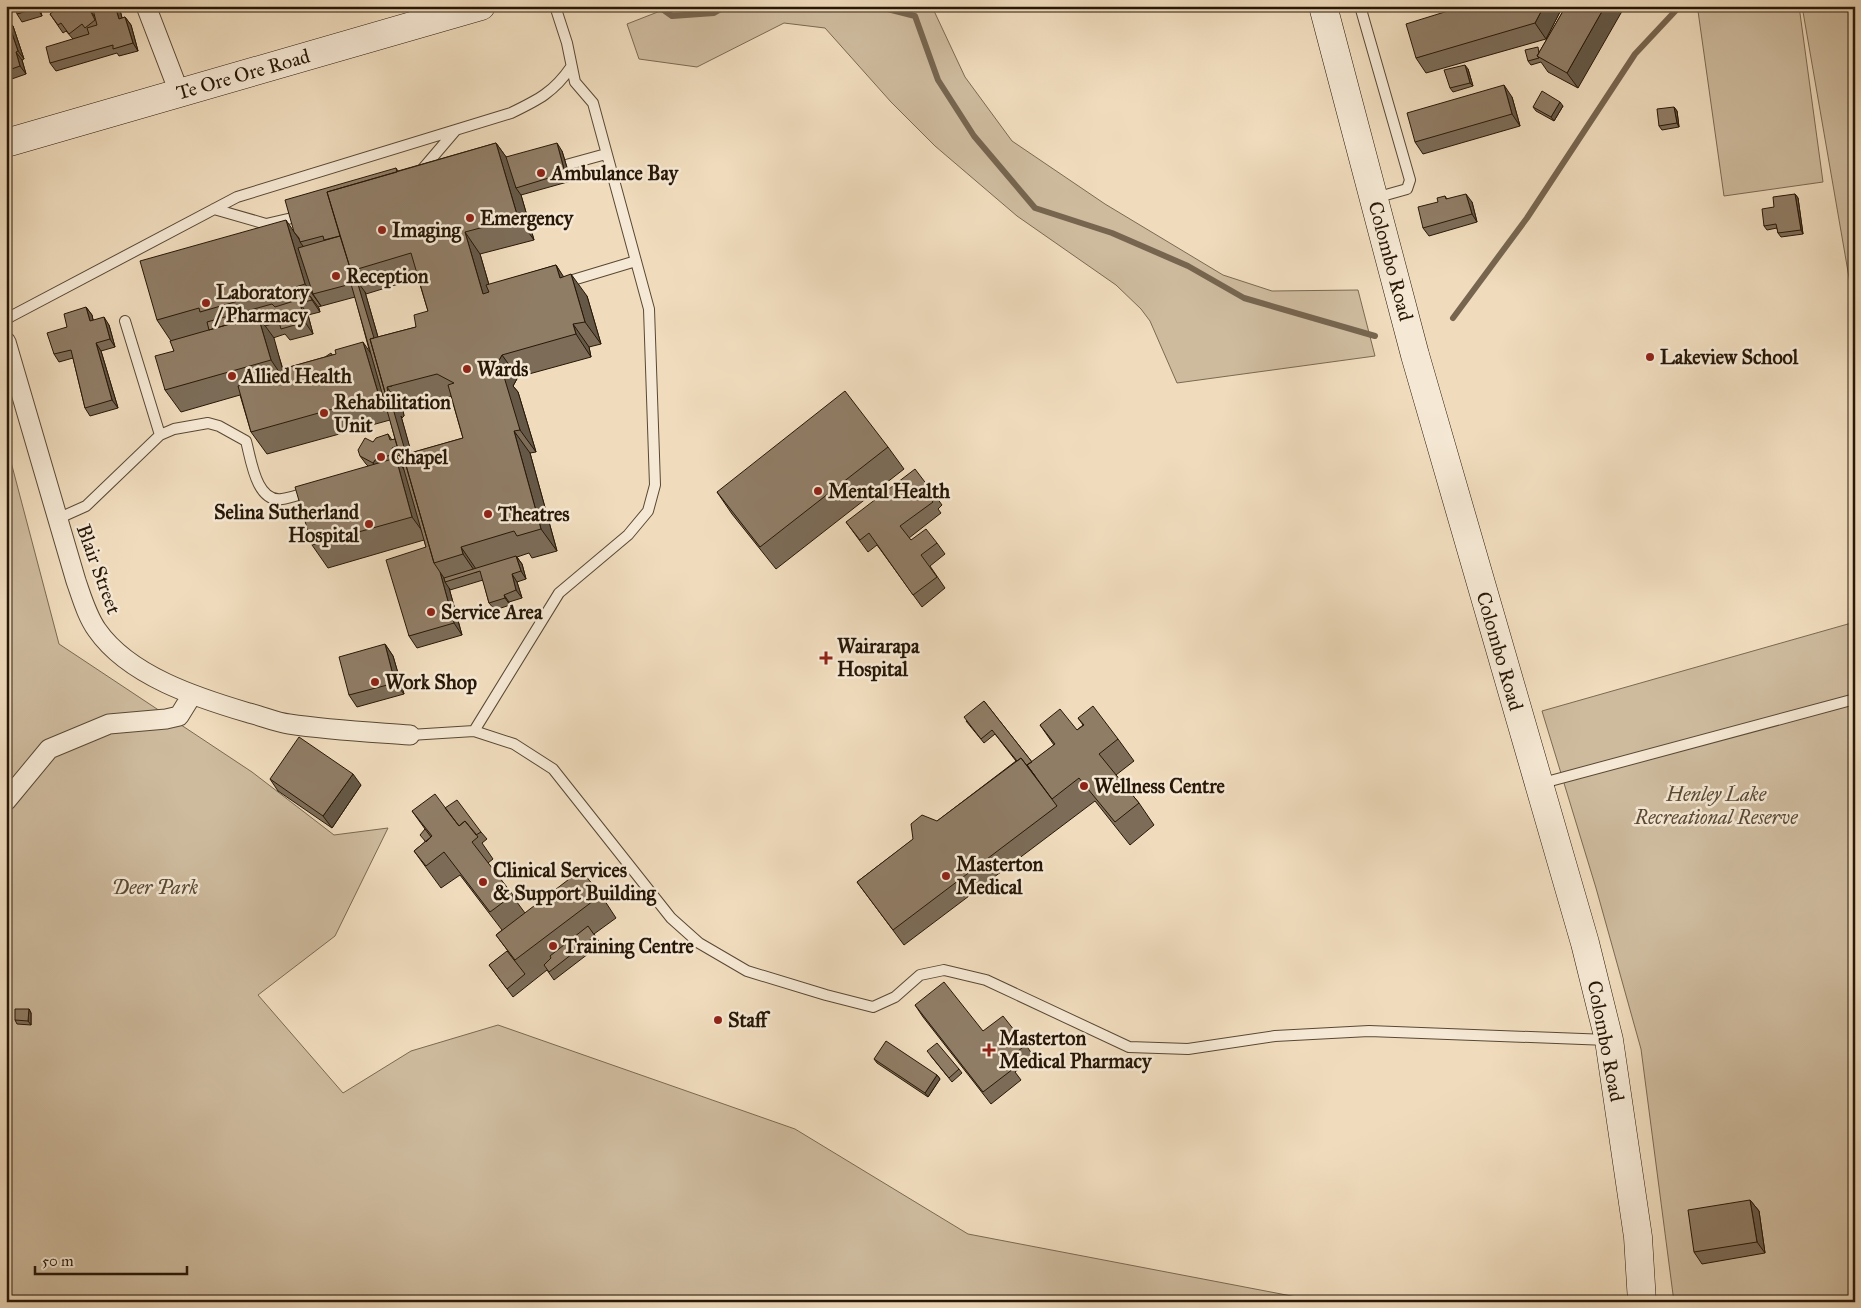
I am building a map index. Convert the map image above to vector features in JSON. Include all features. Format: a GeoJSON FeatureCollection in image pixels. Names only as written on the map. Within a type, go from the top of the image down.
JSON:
{"type":"FeatureCollection","features":[{"type":"Feature","properties":{"kind":"street"},"geometry":{"type":"LineString","coordinates":[[146,6],[179,92]]}},
{"type":"Feature","properties":{"kind":"street","name":"Te Ore Ore Road"},"geometry":{"type":"LineString","coordinates":[[6,143],[481,6]]}},
{"type":"Feature","properties":{"kind":"street","name":"Colombo Road"},"geometry":{"type":"LineString","coordinates":[[1325,7],[1416,355],[1584,943],[1609,1040],[1638,1237],[1642,1302]]}},
{"type":"Feature","properties":{"kind":"street","name":"Blair Street"},"geometry":{"type":"LineString","coordinates":[[6,342],[82,598],[97,630],[125,658],[192,696],[287,724],[410,735]]}},
{"type":"Feature","properties":{"kind":"street"},"geometry":{"type":"LineString","coordinates":[[6,801],[50,750],[109,724],[166,720],[179,716],[192,696]]}},
{"type":"Feature","properties":{"kind":"lane"},"geometry":{"type":"LineString","coordinates":[[474,731],[559,593],[628,535],[648,512],[655,485],[649,308],[593,103],[576,82],[571,67],[568,43],[555,6]]}},
{"type":"Feature","properties":{"kind":"lane"},"geometry":{"type":"LineString","coordinates":[[1360,6],[1410,180],[1406,189],[1375,198]]}},
{"type":"Feature","properties":{"kind":"lane"},"geometry":{"type":"LineString","coordinates":[[6,319],[237,197],[512,114],[545,96],[561,81],[571,67]]}},
{"type":"Feature","properties":{"kind":"lane"},"geometry":{"type":"LineString","coordinates":[[410,180],[418,175],[454,130]]}},
{"type":"Feature","properties":{"kind":"lane"},"geometry":{"type":"LineString","coordinates":[[566,165],[606,154]]}},
{"type":"Feature","properties":{"kind":"lane"},"geometry":{"type":"LineString","coordinates":[[214,210],[266,224],[292,218]]}},
{"type":"Feature","properties":{"kind":"lane"},"geometry":{"type":"LineString","coordinates":[[549,286],[636,260]]}},
{"type":"Feature","properties":{"kind":"lane"},"geometry":{"type":"LineString","coordinates":[[126,321],[160,435]]}},
{"type":"Feature","properties":{"kind":"lane"},"geometry":{"type":"LineString","coordinates":[[57,519],[86,506],[160,435],[192,424],[208,423],[220,426],[246,441],[260,486],[265,494],[281,500],[320,488]]}},
{"type":"Feature","properties":{"kind":"lane"},"geometry":{"type":"LineString","coordinates":[[1538,784],[1855,699]]}},
{"type":"Feature","properties":{"kind":"lane"},"geometry":{"type":"LineString","coordinates":[[410,735],[474,731],[514,744],[553,769],[671,918],[698,943],[747,971],[826,996],[873,1006],[895,998],[920,975],[944,970],[986,980],[1129,1047],[1188,1049],[1276,1036],[1369,1031],[1609,1040]]}},
{"type":"Feature","properties":{"kind":"green space"},"geometry":{"type":"Polygon","coordinates":[[[673,6],[930,6],[965,77],[1012,141],[1105,204],[1223,275],[1272,291],[1358,290],[1375,356],[1177,383],[1150,321],[1141,309],[1116,285],[1017,216],[935,146],[891,102],[825,28],[784,23],[697,67],[639,59],[627,24],[673,6]]]}},
{"type":"Feature","properties":{"kind":"green space"},"geometry":{"type":"Polygon","coordinates":[[[1735,6],[1799,6],[1823,182],[1724,196],[1698,11],[1735,6]]]}},
{"type":"Feature","properties":{"kind":"green space"},"geometry":{"type":"Polygon","coordinates":[[[1802,6],[1855,6],[1855,312],[1802,6]]]}},
{"type":"Feature","properties":{"kind":"green space","name":"Deer Park"},"geometry":{"type":"Polygon","coordinates":[[[6,443],[59,644],[252,772],[334,835],[388,828],[335,936],[258,995],[343,1093],[411,1051],[498,1025],[795,1129],[968,1234],[1323,1302],[6,1300],[6,443]]]}},
{"type":"Feature","properties":{"kind":"green space","name":"Henley Lake Recreational Reserve"},"geometry":{"type":"Polygon","coordinates":[[[1855,622],[1855,1302],[1674,1302],[1641,1049],[1596,888],[1542,711],[1855,622]]]}},
{"type":"Feature","properties":{"kind":"building"},"geometry":{"type":"Polygon","coordinates":[[[14,6],[36,6],[37,8],[17,14],[14,6]]]}},
{"type":"Feature","properties":{"kind":"building"},"geometry":{"type":"Polygon","coordinates":[[[52,6],[88,6],[95,20],[85,28],[82,24],[69,34],[61,23],[58,25],[50,14],[55,10],[52,6]]]}},
{"type":"Feature","properties":{"kind":"building"},"geometry":{"type":"Polygon","coordinates":[[[92,6],[115,6],[119,19],[125,17],[133,43],[113,49],[113,45],[50,63],[46,47],[89,34],[87,28],[97,25],[92,6]]]}},
{"type":"Feature","properties":{"kind":"building"},"geometry":{"type":"Polygon","coordinates":[[[1464,6],[1544,6],[1535,23],[1416,58],[1406,24],[1464,6]]]}},
{"type":"Feature","properties":{"kind":"building"},"geometry":{"type":"Polygon","coordinates":[[[1566,6],[1605,6],[1567,73],[1537,56],[1566,6]]]}},
{"type":"Feature","properties":{"kind":"building"},"geometry":{"type":"Polygon","coordinates":[[[6,19],[18,51],[16,52],[20,66],[6,71],[6,19]]]}},
{"type":"Feature","properties":{"kind":"building"},"geometry":{"type":"Polygon","coordinates":[[[1538,47],[1539,53],[1537,56],[1539,58],[1528,61],[1525,50],[1538,47]]]}},
{"type":"Feature","properties":{"kind":"building"},"geometry":{"type":"Polygon","coordinates":[[[1465,65],[1470,83],[1450,88],[1444,70],[1465,65]]]}},
{"type":"Feature","properties":{"kind":"building"},"geometry":{"type":"Polygon","coordinates":[[[1504,85],[1512,114],[1415,142],[1407,113],[1504,85]]]}},
{"type":"Feature","properties":{"kind":"building"},"geometry":{"type":"Polygon","coordinates":[[[1542,91],[1560,102],[1551,117],[1533,107],[1542,91]]]}},
{"type":"Feature","properties":{"kind":"building"},"geometry":{"type":"Polygon","coordinates":[[[1674,107],[1677,123],[1659,126],[1657,109],[1674,107]]]}},
{"type":"Feature","properties":{"kind":"building"},"geometry":{"type":"Polygon","coordinates":[[[496,143],[518,218],[465,232],[483,294],[489,292],[486,285],[556,265],[560,278],[571,274],[585,322],[573,324],[576,334],[502,355],[493,371],[502,370],[520,430],[514,431],[541,529],[517,536],[514,531],[461,547],[463,554],[434,563],[403,455],[463,438],[448,385],[454,383],[437,374],[387,387],[388,393],[386,396],[370,339],[416,327],[414,315],[428,311],[411,253],[351,271],[327,192],[496,143]]]}},
{"type":"Feature","properties":{"kind":"building","name":"Ambulance Bay"},"geometry":{"type":"Polygon","coordinates":[[[557,143],[565,173],[516,188],[506,157],[557,143]]]}},
{"type":"Feature","properties":{"kind":"building"},"geometry":{"type":"Polygon","coordinates":[[[396,168],[397,172],[327,192],[340,236],[324,240],[323,236],[300,242],[294,232],[285,200],[396,168]]]}},
{"type":"Feature","properties":{"kind":"building"},"geometry":{"type":"Polygon","coordinates":[[[1466,194],[1472,214],[1423,228],[1418,207],[1438,202],[1437,198],[1445,196],[1446,199],[1466,194]]]}},
{"type":"Feature","properties":{"kind":"building"},"geometry":{"type":"Polygon","coordinates":[[[1795,194],[1801,230],[1778,233],[1776,224],[1764,226],[1762,209],[1774,207],[1773,197],[1795,194]]]}},
{"type":"Feature","properties":{"kind":"building"},"geometry":{"type":"Polygon","coordinates":[[[286,220],[305,284],[267,296],[266,293],[200,312],[199,308],[157,320],[140,261],[286,220]]]}},
{"type":"Feature","properties":{"kind":"building"},"geometry":{"type":"Polygon","coordinates":[[[340,236],[351,271],[357,281],[374,338],[370,339],[386,396],[392,405],[406,454],[403,455],[434,563],[440,572],[454,623],[409,636],[386,560],[426,547],[351,284],[313,294],[298,248],[340,236]]]}},
{"type":"Feature","properties":{"kind":"building"},"geometry":{"type":"Polygon","coordinates":[[[310,296],[312,300],[300,303],[305,322],[281,329],[279,322],[265,326],[258,316],[209,330],[207,322],[272,304],[275,307],[310,296]]]}},
{"type":"Feature","properties":{"kind":"building"},"geometry":{"type":"Polygon","coordinates":[[[86,307],[90,321],[104,317],[110,339],[96,343],[112,400],[85,408],[71,350],[54,354],[47,333],[67,327],[64,314],[86,307]]]}},
{"type":"Feature","properties":{"kind":"building"},"geometry":{"type":"Polygon","coordinates":[[[258,316],[271,360],[165,390],[155,356],[174,351],[170,341],[258,316]]]}},
{"type":"Feature","properties":{"kind":"building"},"geometry":{"type":"Polygon","coordinates":[[[363,342],[379,396],[251,432],[238,386],[283,373],[282,369],[336,354],[335,350],[363,342]]]}},
{"type":"Feature","properties":{"kind":"building","name":"Mental Health"},"geometry":{"type":"Polygon","coordinates":[[[845,391],[888,447],[760,547],[717,492],[845,391]]]}},
{"type":"Feature","properties":{"kind":"building"},"geometry":{"type":"Polygon","coordinates":[[[388,434],[390,440],[395,439],[397,446],[392,448],[394,454],[381,458],[378,456],[373,463],[360,456],[358,450],[365,438],[373,442],[376,438],[388,434]]]}},
{"type":"Feature","properties":{"kind":"building"},"geometry":{"type":"Polygon","coordinates":[[[396,458],[412,517],[312,545],[295,487],[396,458]]]}},
{"type":"Feature","properties":{"kind":"building"},"geometry":{"type":"Polygon","coordinates":[[[915,469],[934,494],[929,497],[933,502],[900,526],[911,540],[926,529],[937,543],[921,555],[937,577],[913,595],[869,533],[860,540],[846,522],[915,469]]]}},
{"type":"Feature","properties":{"kind":"building"},"geometry":{"type":"Polygon","coordinates":[[[516,556],[521,571],[512,574],[516,590],[504,595],[505,598],[489,603],[480,571],[445,582],[444,578],[516,556]]]}},
{"type":"Feature","properties":{"kind":"building"},"geometry":{"type":"Polygon","coordinates":[[[385,644],[395,683],[349,695],[339,657],[385,644]]]}},
{"type":"Feature","properties":{"kind":"building"},"geometry":{"type":"Polygon","coordinates":[[[984,701],[1032,762],[1027,765],[1035,776],[1021,758],[1017,761],[992,730],[981,739],[964,717],[984,701]]]}},
{"type":"Feature","properties":{"kind":"building"},"geometry":{"type":"Polygon","coordinates":[[[1093,706],[1118,739],[1099,754],[1139,803],[1115,822],[1079,778],[1052,799],[1027,765],[1055,744],[1040,725],[1060,709],[1077,730],[1084,725],[1078,718],[1093,706]]]}},
{"type":"Feature","properties":{"kind":"building"},"geometry":{"type":"Polygon","coordinates":[[[299,737],[353,774],[323,816],[270,779],[299,737]]]}},
{"type":"Feature","properties":{"kind":"building","name":"Masterton Medical"},"geometry":{"type":"Polygon","coordinates":[[[1021,758],[1057,806],[893,930],[857,882],[913,839],[911,824],[922,815],[937,821],[1021,758]]]}},
{"type":"Feature","properties":{"kind":"building","name":"Clinical Services & Support Building"},"geometry":{"type":"Polygon","coordinates":[[[435,794],[459,826],[465,821],[476,834],[478,837],[472,842],[513,895],[490,912],[444,852],[426,866],[414,851],[432,836],[412,811],[435,794]]]}},
{"type":"Feature","properties":{"kind":"building"},"geometry":{"type":"Polygon","coordinates":[[[457,800],[481,832],[476,835],[465,821],[459,826],[445,808],[457,800]]]}},
{"type":"Feature","properties":{"kind":"building"},"geometry":{"type":"Polygon","coordinates":[[[425,829],[431,837],[426,842],[420,835],[425,829]]]}},
{"type":"Feature","properties":{"kind":"building"},"geometry":{"type":"Polygon","coordinates":[[[581,870],[601,895],[515,960],[496,935],[581,870]]]}},
{"type":"Feature","properties":{"kind":"building"},"geometry":{"type":"Polygon","coordinates":[[[588,926],[595,936],[549,972],[544,965],[551,958],[550,956],[588,926]]]}},
{"type":"Feature","properties":{"kind":"building"},"geometry":{"type":"Polygon","coordinates":[[[507,951],[525,974],[507,989],[489,965],[507,951]]]}},
{"type":"Feature","properties":{"kind":"building","name":"Masterton Medical Pharmacy"},"geometry":{"type":"Polygon","coordinates":[[[944,982],[983,1031],[1003,1016],[1026,1045],[1006,1060],[1013,1069],[983,1092],[915,1005],[944,982]]]}},
{"type":"Feature","properties":{"kind":"building"},"geometry":{"type":"Polygon","coordinates":[[[15,1009],[29,1009],[28,1021],[15,1020],[15,1009]]]}},
{"type":"Feature","properties":{"kind":"building"},"geometry":{"type":"Polygon","coordinates":[[[886,1041],[937,1075],[925,1093],[874,1059],[886,1041]]]}},
{"type":"Feature","properties":{"kind":"building"},"geometry":{"type":"Polygon","coordinates":[[[937,1043],[959,1069],[949,1078],[927,1051],[937,1043]]]}},
{"type":"Feature","properties":{"kind":"building"},"geometry":{"type":"Polygon","coordinates":[[[1750,1200],[1757,1242],[1694,1252],[1688,1210],[1750,1200]]]}},
{"type":"Feature","properties":{"kind":"waterway"},"geometry":{"type":"LineString","coordinates":[[658,6],[672,16],[714,13],[726,6]]}},
{"type":"Feature","properties":{"kind":"waterway"},"geometry":{"type":"LineString","coordinates":[[876,6],[915,16],[938,80],[974,136],[1035,208],[1112,233],[1188,266],[1244,298],[1375,336]]}},
{"type":"Feature","properties":{"kind":"waterway"},"geometry":{"type":"LineString","coordinates":[[1453,318],[1527,218],[1635,54],[1680,6]]}},
{"type":"Feature","properties":{"kind":"place","name":"Ambulance Bay"},"geometry":{"type":"Point","coordinates":[541,173]}},
{"type":"Feature","properties":{"kind":"place","name":"Emergency"},"geometry":{"type":"Point","coordinates":[470,218]}},
{"type":"Feature","properties":{"kind":"place","name":"Imaging"},"geometry":{"type":"Point","coordinates":[382,230]}},
{"type":"Feature","properties":{"kind":"place","name":"Reception"},"geometry":{"type":"Point","coordinates":[336,276]}},
{"type":"Feature","properties":{"kind":"place","name":"Laboratory / Pharmacy"},"geometry":{"type":"Point","coordinates":[206,303]}},
{"type":"Feature","properties":{"kind":"place","name":"Lakeview School"},"geometry":{"type":"Point","coordinates":[1650,357]}},
{"type":"Feature","properties":{"kind":"place","name":"Wards"},"geometry":{"type":"Point","coordinates":[467,369]}},
{"type":"Feature","properties":{"kind":"place","name":"Allied Health"},"geometry":{"type":"Point","coordinates":[232,376]}},
{"type":"Feature","properties":{"kind":"place","name":"Rehabilitation Unit"},"geometry":{"type":"Point","coordinates":[324,413]}},
{"type":"Feature","properties":{"kind":"place","name":"Chapel"},"geometry":{"type":"Point","coordinates":[381,457]}},
{"type":"Feature","properties":{"kind":"place","name":"Mental Health"},"geometry":{"type":"Point","coordinates":[818,491]}},
{"type":"Feature","properties":{"kind":"place","name":"Theatres"},"geometry":{"type":"Point","coordinates":[488,514]}},
{"type":"Feature","properties":{"kind":"place","name":"Selina Sutherland Hospital"},"geometry":{"type":"Point","coordinates":[369,524]}},
{"type":"Feature","properties":{"kind":"place","name":"Service Area"},"geometry":{"type":"Point","coordinates":[431,612]}},
{"type":"Feature","properties":{"kind":"place","name":"Wairarapa Hospital"},"geometry":{"type":"Point","coordinates":[826,658]}},
{"type":"Feature","properties":{"kind":"place","name":"Work Shop"},"geometry":{"type":"Point","coordinates":[375,682]}},
{"type":"Feature","properties":{"kind":"place","name":"Wellness Centre"},"geometry":{"type":"Point","coordinates":[1084,786]}},
{"type":"Feature","properties":{"kind":"place","name":"Masterton Medical"},"geometry":{"type":"Point","coordinates":[946,876]}},
{"type":"Feature","properties":{"kind":"place","name":"Clinical Services & Support Building"},"geometry":{"type":"Point","coordinates":[483,882]}},
{"type":"Feature","properties":{"kind":"place","name":"Training Centre"},"geometry":{"type":"Point","coordinates":[553,946]}},
{"type":"Feature","properties":{"kind":"place","name":"Staff"},"geometry":{"type":"Point","coordinates":[718,1020]}},
{"type":"Feature","properties":{"kind":"place","name":"Masterton Medical Pharmacy"},"geometry":{"type":"Point","coordinates":[989,1050]}}]}
